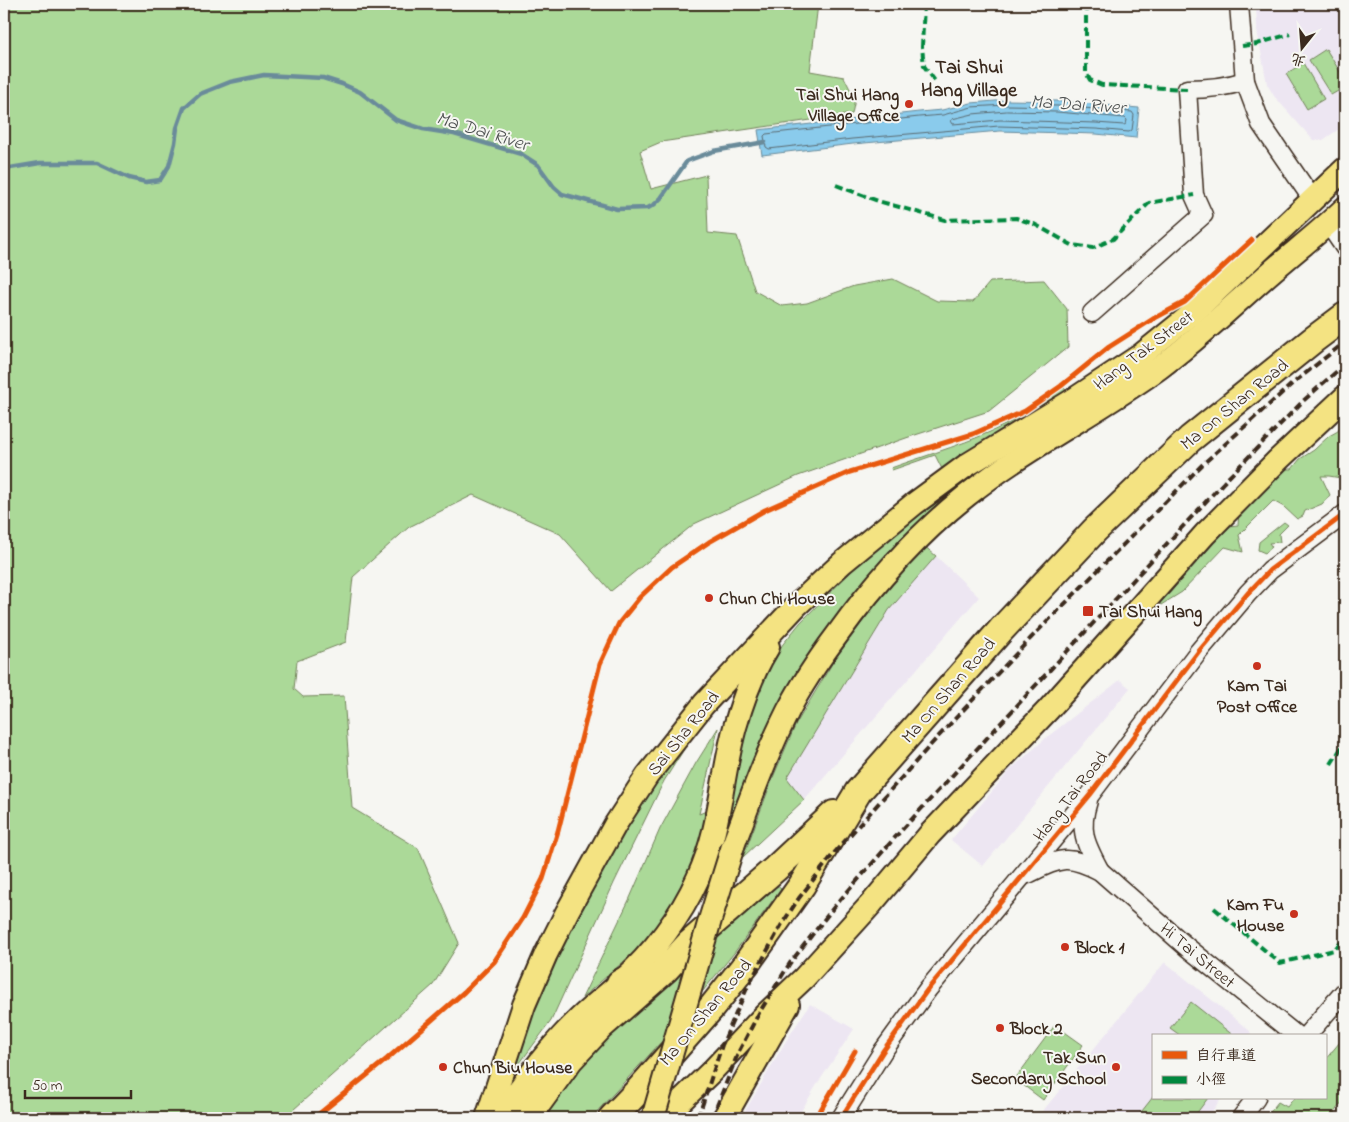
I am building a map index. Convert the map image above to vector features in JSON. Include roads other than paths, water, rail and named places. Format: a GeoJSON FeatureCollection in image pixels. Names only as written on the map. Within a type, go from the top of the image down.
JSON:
{"type":"FeatureCollection","features":[{"type":"Feature","properties":{"kind":"highway","name":"Ma On Shan Road"},"geometry":{"type":"LineString","coordinates":[[612,1118],[712,1007],[746,964],[802,885],[858,792],[1001,630],[1142,483],[1190,438],[1345,316]]}},
{"type":"Feature","properties":{"kind":"highway"},"geometry":{"type":"LineString","coordinates":[[527,1118],[583,1044],[665,970],[689,944],[775,869],[858,792]]}},
{"type":"Feature","properties":{"kind":"highway"},"geometry":{"type":"LineString","coordinates":[[620,983],[689,944]]}},
{"type":"Feature","properties":{"kind":"main road","name":"Hang Tak Street"},"geometry":{"type":"LineString","coordinates":[[1011,451],[1171,332],[1345,169]]}},
{"type":"Feature","properties":{"kind":"main road"},"geometry":{"type":"LineString","coordinates":[[1313,200],[1328,223]]}},
{"type":"Feature","properties":{"kind":"main road","name":"Hang Tak Street"},"geometry":{"type":"LineString","coordinates":[[1011,451],[1084,416],[1162,366],[1345,208]]}},
{"type":"Feature","properties":{"kind":"main road"},"geometry":{"type":"LineString","coordinates":[[663,1118],[804,978],[872,903],[930,834],[1048,710],[1205,534],[1345,396]]}},
{"type":"Feature","properties":{"kind":"main road"},"geometry":{"type":"LineString","coordinates":[[653,1118],[710,920],[734,846],[760,774],[789,710],[814,667],[878,580],[924,532],[966,496],[1011,451]]}},
{"type":"Feature","properties":{"kind":"main road","name":"Sai Sha Road"},"geometry":{"type":"LineString","coordinates":[[487,1118],[510,1045],[533,982],[589,869],[647,776],[672,744],[704,704],[796,606],[842,563],[914,504],[966,465],[1011,451]]}},
{"type":"Feature","properties":{"kind":"main road"},"geometry":{"type":"LineString","coordinates":[[498,1118],[561,1037],[620,983],[652,949],[673,922],[698,878],[709,851],[715,830],[735,728],[742,704],[764,654],[787,616]]}},
{"type":"Feature","properties":{"kind":"main road"},"geometry":{"type":"LineString","coordinates":[[724,1118],[774,1027],[804,978]]}},
{"type":"Feature","properties":{"kind":"street"},"geometry":{"type":"LineString","coordinates":[[1239,4],[1245,81],[1261,124],[1313,200]]}},
{"type":"Feature","properties":{"kind":"street"},"geometry":{"type":"LineString","coordinates":[[1092,313],[1203,215],[1194,195],[1187,89],[1225,87],[1245,81]]}},
{"type":"Feature","properties":{"kind":"street"},"geometry":{"type":"LineString","coordinates":[[1328,223],[1345,248]]}},
{"type":"Feature","properties":{"kind":"street","name":"Hang Tai Road"},"geometry":{"type":"LineString","coordinates":[[842,1118],[883,1051],[928,990],[1090,795],[1174,682],[1270,570],[1345,514]]}},
{"type":"Feature","properties":{"kind":"street","name":"Hi Tai Street"},"geometry":{"type":"LineString","coordinates":[[1090,795],[1082,828],[1087,846],[1100,871]]}},
{"type":"Feature","properties":{"kind":"street","name":"Hi Tai Street"},"geometry":{"type":"LineString","coordinates":[[1022,877],[1053,862],[1065,859],[1074,859],[1100,871],[1195,953],[1295,1034]]}},
{"type":"Feature","properties":{"kind":"street"},"geometry":{"type":"LineString","coordinates":[[1308,1034],[1345,991]]}},
{"type":"Feature","properties":{"kind":"street"},"geometry":{"type":"LineString","coordinates":[[1241,1118],[1254,1100]]}},
{"type":"Feature","properties":{"kind":"water"},"geometry":{"type":"Polygon","coordinates":[[[1007,100],[1058,101],[1139,108],[1136,138],[1096,134],[1000,131],[853,144],[762,155],[758,130],[942,110],[971,103],[1007,100]]]}},
{"type":"Feature","properties":{"kind":"waterway","name":"Ma Dai River"},"geometry":{"type":"LineString","coordinates":[[4,169],[40,163],[97,163],[129,178],[146,182],[160,180],[169,166],[177,128],[184,108],[200,94],[230,82],[264,75],[323,78],[342,84],[360,92],[396,120],[423,129],[454,134],[521,154],[538,165],[554,187],[562,194],[617,209],[648,208],[655,204],[687,161],[714,151],[765,142]]}},
{"type":"Feature","properties":{"kind":"railway"},"geometry":{"type":"LineString","coordinates":[[698,1118],[722,1045],[748,986],[782,924],[799,898],[835,852],[936,739],[1030,639],[1203,464],[1292,384],[1345,342]]}},
{"type":"Feature","properties":{"kind":"railway"},"geometry":{"type":"LineString","coordinates":[[712,1118],[739,1051],[759,1013],[790,963],[834,907],[899,833],[1224,482],[1303,401],[1345,364]]}},
{"type":"Feature","properties":{"kind":"place","name":"Tai Shui Hang Village Office"},"geometry":{"type":"Point","coordinates":[909,104]}},
{"type":"Feature","properties":{"kind":"place","name":"Chun Chi House"},"geometry":{"type":"Point","coordinates":[709,598]}},
{"type":"Feature","properties":{"kind":"place","name":"Tai Shui Hang"},"geometry":{"type":"Point","coordinates":[1088,611]}},
{"type":"Feature","properties":{"kind":"place","name":"Kam Tai Post Office"},"geometry":{"type":"Point","coordinates":[1257,666]}},
{"type":"Feature","properties":{"kind":"place","name":"Kam Fu House"},"geometry":{"type":"Point","coordinates":[1294,914]}},
{"type":"Feature","properties":{"kind":"place","name":"Block 1"},"geometry":{"type":"Point","coordinates":[1065,947]}},
{"type":"Feature","properties":{"kind":"place","name":"Block 2"},"geometry":{"type":"Point","coordinates":[1000,1028]}},
{"type":"Feature","properties":{"kind":"place","name":"Chun Biu House"},"geometry":{"type":"Point","coordinates":[443,1067]}},
{"type":"Feature","properties":{"kind":"place","name":"Tak Sun Secondary School"},"geometry":{"type":"Point","coordinates":[1116,1067]}},
{"type":"Feature","properties":{"kind":"district","name":"Tai Shui Hang Village"},"geometry":{"type":"Point","coordinates":[969,78]}}]}
